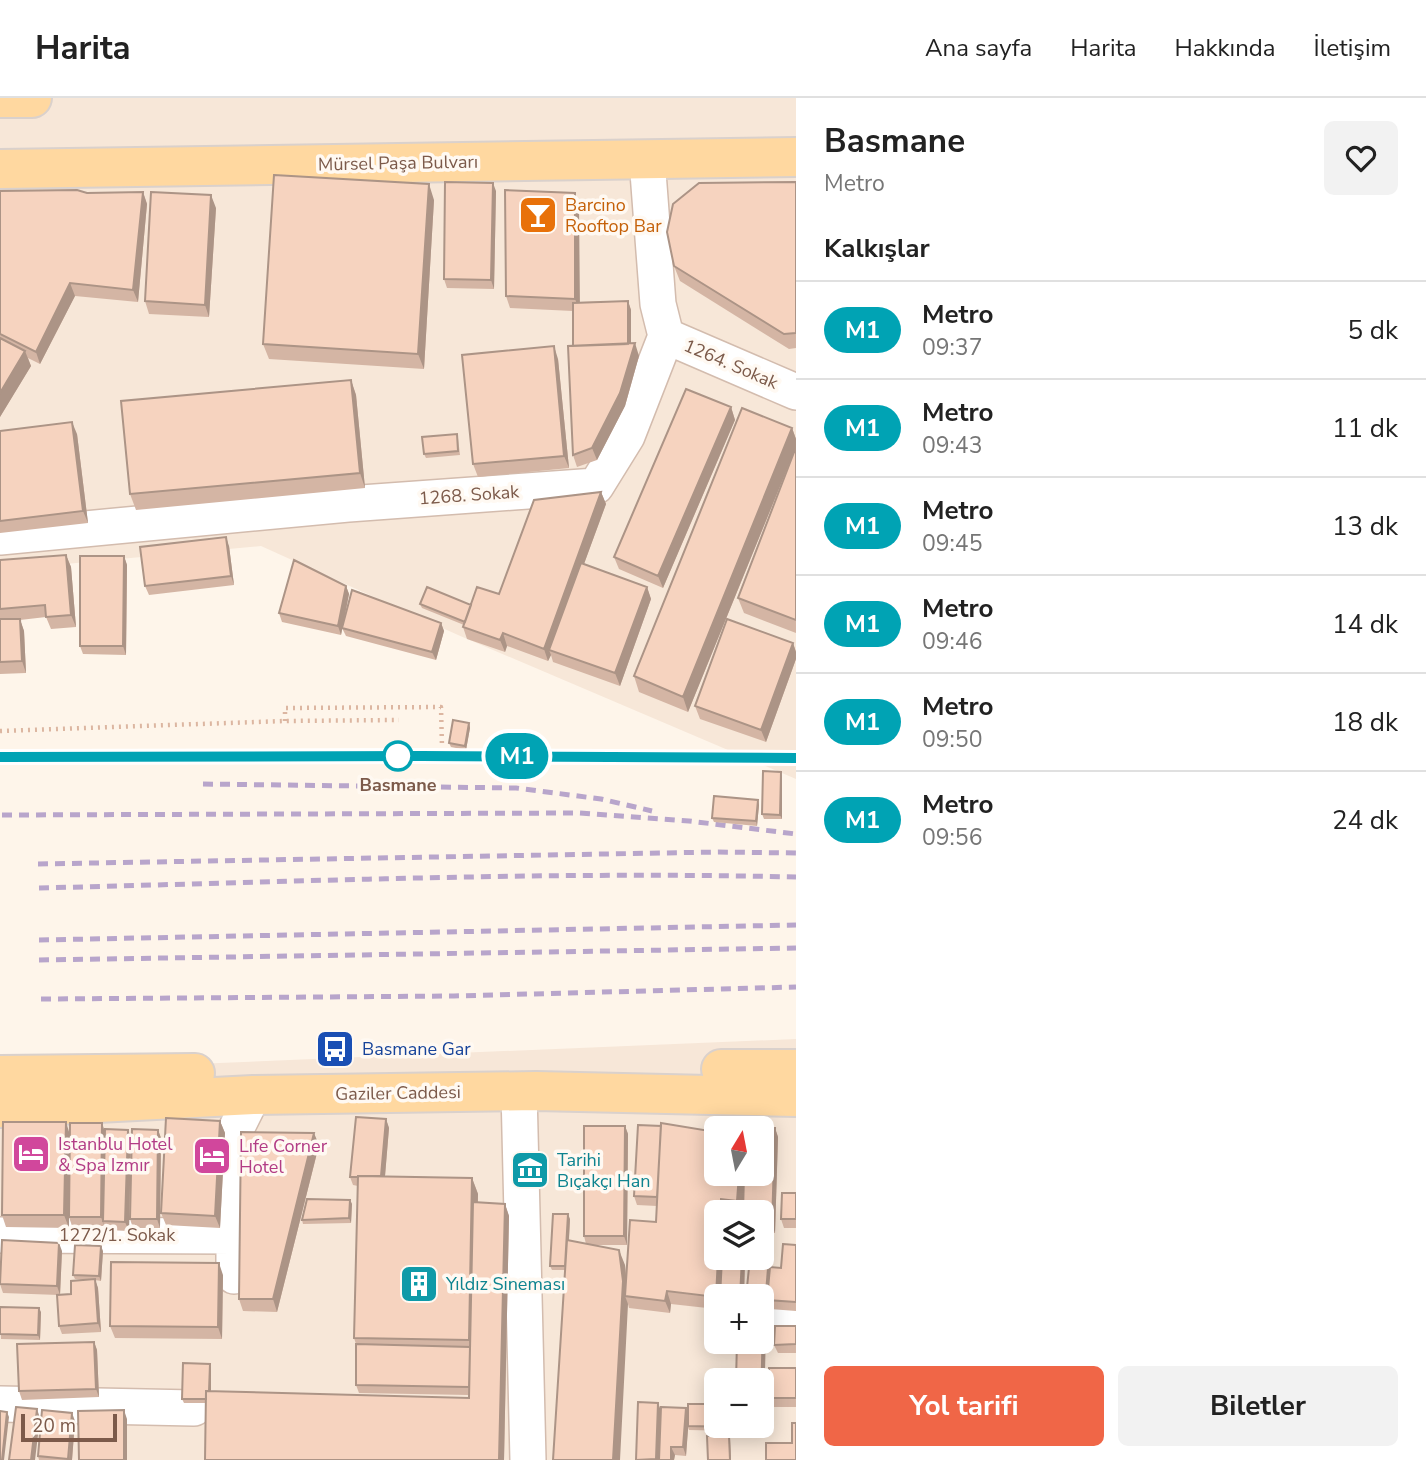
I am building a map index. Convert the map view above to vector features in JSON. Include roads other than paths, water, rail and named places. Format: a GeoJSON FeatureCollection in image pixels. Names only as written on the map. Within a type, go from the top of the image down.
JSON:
{"type":"FeatureCollection","features":[{"type":"Feature","properties":{"kind":"main road"},"geometry":{"type":"LineString","coordinates":[[0,98],[32,98]]}},
{"type":"Feature","properties":{"kind":"main road","name":"Mürsel Paşa Bulvarı"},"geometry":{"type":"LineString","coordinates":[[0,169],[796,157]]}},
{"type":"Feature","properties":{"kind":"main road","name":"Gaziler Caddesi"},"geometry":{"type":"LineString","coordinates":[[0,1075],[796,1069]]}},
{"type":"Feature","properties":{"kind":"main road","name":"Gaziler Caddesi"},"geometry":{"type":"LineString","coordinates":[[0,1108],[253,1095],[519,1091],[796,1097]]}},
{"type":"Feature","properties":{"kind":"street"},"geometry":{"type":"LineString","coordinates":[[647,159],[657,304],[666,336]]}},
{"type":"Feature","properties":{"kind":"street","name":"1264. Sokak"},"geometry":{"type":"LineString","coordinates":[[666,336],[796,392]]}},
{"type":"Feature","properties":{"kind":"street","name":"1268. Sokak"},"geometry":{"type":"LineString","coordinates":[[0,537],[348,504],[596,486],[626,436],[666,336]]}},
{"type":"Feature","properties":{"kind":"street"},"geometry":{"type":"LineString","coordinates":[[519,1091],[528,1460]]}},
{"type":"Feature","properties":{"kind":"street"},"geometry":{"type":"LineString","coordinates":[[233,1276],[234,1133],[253,1095]]}},
{"type":"Feature","properties":{"kind":"street","name":"1272/1. Sokak"},"geometry":{"type":"LineString","coordinates":[[0,1235],[234,1236]]}},
{"type":"Feature","properties":{"kind":"street"},"geometry":{"type":"LineString","coordinates":[[774,1322],[796,1324]]}},
{"type":"Feature","properties":{"kind":"street"},"geometry":{"type":"LineString","coordinates":[[0,1404],[194,1408]]}},
{"type":"Feature","properties":{"kind":"railway"},"geometry":{"type":"LineString","coordinates":[[203,784],[516,788],[601,799],[652,811]]}},
{"type":"Feature","properties":{"kind":"railway"},"geometry":{"type":"LineString","coordinates":[[2,815],[579,813],[689,821],[796,834]]}},
{"type":"Feature","properties":{"kind":"railway"},"geometry":{"type":"LineString","coordinates":[[38,864],[718,852],[796,853]]}},
{"type":"Feature","properties":{"kind":"railway"},"geometry":{"type":"LineString","coordinates":[[39,888],[512,876],[796,877]]}},
{"type":"Feature","properties":{"kind":"railway"},"geometry":{"type":"LineString","coordinates":[[39,940],[796,925]]}},
{"type":"Feature","properties":{"kind":"railway"},"geometry":{"type":"LineString","coordinates":[[39,960],[796,948]]}},
{"type":"Feature","properties":{"kind":"railway"},"geometry":{"type":"LineString","coordinates":[[41,999],[454,996],[796,987]]}},
{"type":"Feature","properties":{"kind":"metro line","name":"M1"},"geometry":{"type":"LineString","coordinates":[[0,757],[796,758]]}},
{"type":"Feature","properties":{"kind":"place","name":"Barcino Rooftop Bar"},"geometry":{"type":"Point","coordinates":[538,215]}},
{"type":"Feature","properties":{"kind":"place","name":"Basmane"},"geometry":{"type":"Point","coordinates":[398,756]}},
{"type":"Feature","properties":{"kind":"place","name":"Basmane Gar"},"geometry":{"type":"Point","coordinates":[335,1049]}},
{"type":"Feature","properties":{"kind":"place","name":"Istanblu Hotel & Spa Izmır"},"geometry":{"type":"Point","coordinates":[31,1154]}},
{"type":"Feature","properties":{"kind":"place","name":"Lıfe Corner Hotel"},"geometry":{"type":"Point","coordinates":[212,1156]}},
{"type":"Feature","properties":{"kind":"place","name":"Tarihi Bıçakçı Han"},"geometry":{"type":"Point","coordinates":[530,1170]}},
{"type":"Feature","properties":{"kind":"place","name":"Yıldız Sineması"},"geometry":{"type":"Point","coordinates":[419,1284]}}]}
